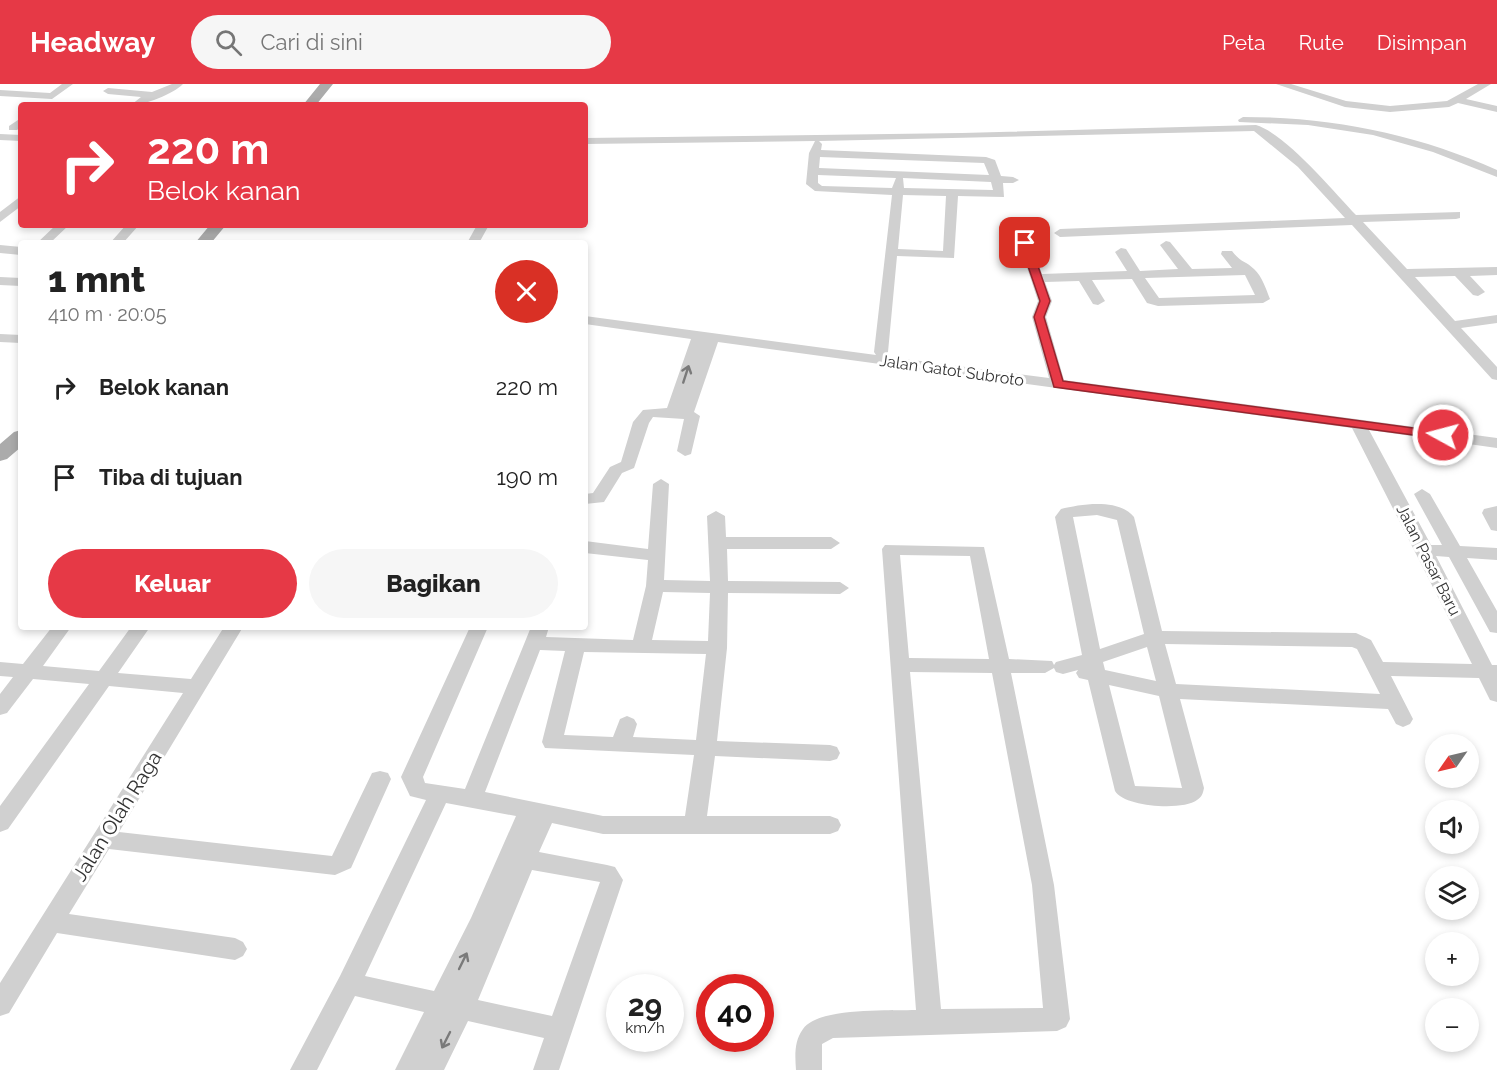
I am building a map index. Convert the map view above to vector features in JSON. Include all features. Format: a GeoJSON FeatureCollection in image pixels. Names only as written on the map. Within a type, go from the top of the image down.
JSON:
{"type":"FeatureCollection","features":[{"type":"Feature","properties":{"kind":"main road"},"geometry":{"type":"LineString","coordinates":[[312,102],[327,84]]}},
{"type":"Feature","properties":{"kind":"main road"},"geometry":{"type":"LineString","coordinates":[[319,102],[334,84]]}},
{"type":"Feature","properties":{"kind":"main road"},"geometry":{"type":"LineString","coordinates":[[206,240],[216,228]]}},
{"type":"Feature","properties":{"kind":"main road"},"geometry":{"type":"LineString","coordinates":[[0,455],[18,439]]}},
{"type":"Feature","properties":{"kind":"street"},"geometry":{"type":"LineString","coordinates":[[45,102],[68,84]]}},
{"type":"Feature","properties":{"kind":"street"},"geometry":{"type":"LineString","coordinates":[[108,91],[166,93],[178,84]]}},
{"type":"Feature","properties":{"kind":"street"},"geometry":{"type":"LineString","coordinates":[[1281,84],[1345,104],[1371,108],[1420,108],[1460,101],[1497,109]]}},
{"type":"Feature","properties":{"kind":"street"},"geometry":{"type":"LineString","coordinates":[[1460,101],[1486,84]]}},
{"type":"Feature","properties":{"kind":"street"},"geometry":{"type":"LineString","coordinates":[[0,93],[52,96]]}},
{"type":"Feature","properties":{"kind":"street"},"geometry":{"type":"LineString","coordinates":[[139,102],[148,94]]}},
{"type":"Feature","properties":{"kind":"street"},"geometry":{"type":"LineString","coordinates":[[588,134],[880,134],[1284,120],[1330,126],[1427,146],[1497,174]]}},
{"type":"Feature","properties":{"kind":"street"},"geometry":{"type":"LineString","coordinates":[[0,127],[18,125]]}},
{"type":"Feature","properties":{"kind":"street"},"geometry":{"type":"LineString","coordinates":[[1256,128],[1269,136],[1302,165],[1453,325],[1497,376]]}},
{"type":"Feature","properties":{"kind":"street"},"geometry":{"type":"LineString","coordinates":[[588,141],[1298,128],[1373,139],[1441,159],[1497,184]]}},
{"type":"Feature","properties":{"kind":"street"},"geometry":{"type":"LineString","coordinates":[[0,137],[18,138]]}},
{"type":"Feature","properties":{"kind":"street"},"geometry":{"type":"LineString","coordinates":[[816,148],[902,156],[991,162],[997,179],[998,195],[819,189],[812,184],[816,148]]}},
{"type":"Feature","properties":{"kind":"street"},"geometry":{"type":"LineString","coordinates":[[881,352],[902,156]]}},
{"type":"Feature","properties":{"kind":"street"},"geometry":{"type":"LineString","coordinates":[[813,171],[1013,180]]}},
{"type":"Feature","properties":{"kind":"street"},"geometry":{"type":"LineString","coordinates":[[892,252],[949,255],[952,194]]}},
{"type":"Feature","properties":{"kind":"street"},"geometry":{"type":"LineString","coordinates":[[0,218],[18,203]]}},
{"type":"Feature","properties":{"kind":"street"},"geometry":{"type":"LineString","coordinates":[[1068,247],[1057,229],[1103,231],[1456,215]]}},
{"type":"Feature","properties":{"kind":"street"},"geometry":{"type":"LineString","coordinates":[[1176,216],[1185,227]]}},
{"type":"Feature","properties":{"kind":"street"},"geometry":{"type":"LineString","coordinates":[[1093,218],[1152,300],[1158,302],[1263,299],[1258,284],[1249,271],[1237,266],[1227,254]]}},
{"type":"Feature","properties":{"kind":"street"},"geometry":{"type":"LineString","coordinates":[[1134,218],[1152,240]]}},
{"type":"Feature","properties":{"kind":"street"},"geometry":{"type":"LineString","coordinates":[[46,240],[60,228]]}},
{"type":"Feature","properties":{"kind":"street"},"geometry":{"type":"LineString","coordinates":[[119,240],[130,228]]}},
{"type":"Feature","properties":{"kind":"street"},"geometry":{"type":"LineString","coordinates":[[1025,243],[1045,301],[1039,317],[1058,380]]}},
{"type":"Feature","properties":{"kind":"street"},"geometry":{"type":"LineString","coordinates":[[1166,245],[1188,273]]}},
{"type":"Feature","properties":{"kind":"street"},"geometry":{"type":"LineString","coordinates":[[0,249],[18,251]]}},
{"type":"Feature","properties":{"kind":"street"},"geometry":{"type":"LineString","coordinates":[[1037,278],[1249,271]]}},
{"type":"Feature","properties":{"kind":"street"},"geometry":{"type":"LineString","coordinates":[[1404,273],[1497,271]]}},
{"type":"Feature","properties":{"kind":"street"},"geometry":{"type":"LineString","coordinates":[[1460,272],[1478,292]]}},
{"type":"Feature","properties":{"kind":"street"},"geometry":{"type":"LineString","coordinates":[[1083,277],[1098,301]]}},
{"type":"Feature","properties":{"kind":"street"},"geometry":{"type":"LineString","coordinates":[[0,281],[18,282]]}},
{"type":"Feature","properties":{"kind":"street","name":"Jalan Gatot Subroto"},"geometry":{"type":"LineString","coordinates":[[588,312],[881,352],[1359,426],[1497,443]]}},
{"type":"Feature","properties":{"kind":"street"},"geometry":{"type":"LineString","coordinates":[[1453,325],[1497,319]]}},
{"type":"Feature","properties":{"kind":"street","name":"Jalan Gatot Subroto"},"geometry":{"type":"LineString","coordinates":[[588,320],[705,337],[1497,434]]}},
{"type":"Feature","properties":{"kind":"street"},"geometry":{"type":"LineString","coordinates":[[680,413],[705,337]]}},
{"type":"Feature","properties":{"kind":"street"},"geometry":{"type":"LineString","coordinates":[[0,338],[18,339]]}},
{"type":"Feature","properties":{"kind":"street"},"geometry":{"type":"LineString","coordinates":[[588,500],[598,498],[616,470],[628,465],[644,417],[653,411],[680,413],[693,417],[685,452]]}},
{"type":"Feature","properties":{"kind":"street","name":"Jalan Pasar Baru"},"geometry":{"type":"LineString","coordinates":[[1359,426],[1491,672],[1497,695]]}},
{"type":"Feature","properties":{"kind":"street"},"geometry":{"type":"LineString","coordinates":[[641,646],[655,586],[661,484]]}},
{"type":"Feature","properties":{"kind":"street"},"geometry":{"type":"LineString","coordinates":[[1422,494],[1497,627]]}},
{"type":"Feature","properties":{"kind":"street"},"geometry":{"type":"LineString","coordinates":[[1497,511],[1490,513],[1497,526]]}},
{"type":"Feature","properties":{"kind":"street"},"geometry":{"type":"LineString","coordinates":[[1112,512],[1125,517],[1192,793],[1187,796],[1135,796],[1126,791],[1094,667],[1065,526],[1064,517],[1067,513],[1112,512]]}},
{"type":"Feature","properties":{"kind":"street"},"geometry":{"type":"LineString","coordinates":[[695,824],[717,648],[720,587],[716,516]]}},
{"type":"Feature","properties":{"kind":"street"},"geometry":{"type":"LineString","coordinates":[[719,543],[831,543]]}},
{"type":"Feature","properties":{"kind":"street"},"geometry":{"type":"LineString","coordinates":[[588,547],[658,556]]}},
{"type":"Feature","properties":{"kind":"street"},"geometry":{"type":"LineString","coordinates":[[809,1070],[808,1044],[819,1030],[929,1021],[1057,1019],[1043,885],[978,551],[891,549],[929,1021]]}},
{"type":"Feature","properties":{"kind":"street"},"geometry":{"type":"LineString","coordinates":[[1425,550],[1497,554]]}},
{"type":"Feature","properties":{"kind":"street"},"geometry":{"type":"LineString","coordinates":[[655,586],[840,588]]}},
{"type":"Feature","properties":{"kind":"street"},"geometry":{"type":"LineString","coordinates":[[0,708],[60,630]]}},
{"type":"Feature","properties":{"kind":"street"},"geometry":{"type":"LineString","coordinates":[[1,821],[139,630]]}},
{"type":"Feature","properties":{"kind":"street","name":"Jalan Olah Raga"},"geometry":{"type":"LineString","coordinates":[[0,1005],[232,630]]}},
{"type":"Feature","properties":{"kind":"street"},"geometry":{"type":"LineString","coordinates":[[478,630],[412,777],[418,790],[472,798],[603,825],[830,825]]}},
{"type":"Feature","properties":{"kind":"street"},"geometry":{"type":"LineString","coordinates":[[472,798],[537,635],[576,645],[717,648]]}},
{"type":"Feature","properties":{"kind":"street"},"geometry":{"type":"LineString","coordinates":[[1154,637],[1356,640],[1364,645],[1398,711],[1168,691],[1094,667],[1154,637]]}},
{"type":"Feature","properties":{"kind":"street"},"geometry":{"type":"LineString","coordinates":[[576,645],[552,742],[830,753]]}},
{"type":"Feature","properties":{"kind":"street"},"geometry":{"type":"LineString","coordinates":[[900,665],[1045,666]]}},
{"type":"Feature","properties":{"kind":"street"},"geometry":{"type":"LineString","coordinates":[[0,669],[197,687]]}},
{"type":"Feature","properties":{"kind":"street"},"geometry":{"type":"LineString","coordinates":[[1377,669],[1491,672]]}},
{"type":"Feature","properties":{"kind":"street"},"geometry":{"type":"LineString","coordinates":[[620,745],[627,724]]}},
{"type":"Feature","properties":{"kind":"street"},"geometry":{"type":"LineString","coordinates":[[103,839],[335,866],[343,861],[380,779]]}},
{"type":"Feature","properties":{"kind":"street"},"geometry":{"type":"LineString","coordinates":[[303,1070],[349,984],[440,794]]}},
{"type":"Feature","properties":{"kind":"street"},"geometry":{"type":"LineString","coordinates":[[408,1070],[452,1006],[524,859],[537,812]]}},
{"type":"Feature","properties":{"kind":"street"},"geometry":{"type":"LineString","coordinates":[[431,1070],[482,921],[537,812]]}},
{"type":"Feature","properties":{"kind":"street"},"geometry":{"type":"LineString","coordinates":[[524,859],[607,874],[612,880],[546,1070]]}},
{"type":"Feature","properties":{"kind":"street"},"geometry":{"type":"LineString","coordinates":[[51,922],[235,949]]}},
{"type":"Feature","properties":{"kind":"street"},"geometry":{"type":"LineString","coordinates":[[349,984],[561,1030]]}},
{"type":"Feature","properties":{"kind":"route"},"geometry":{"type":"LineString","coordinates":[[1025,243],[1045,301],[1039,317],[1058,375],[1058,384],[1359,426],[1443,435]]}}]}
